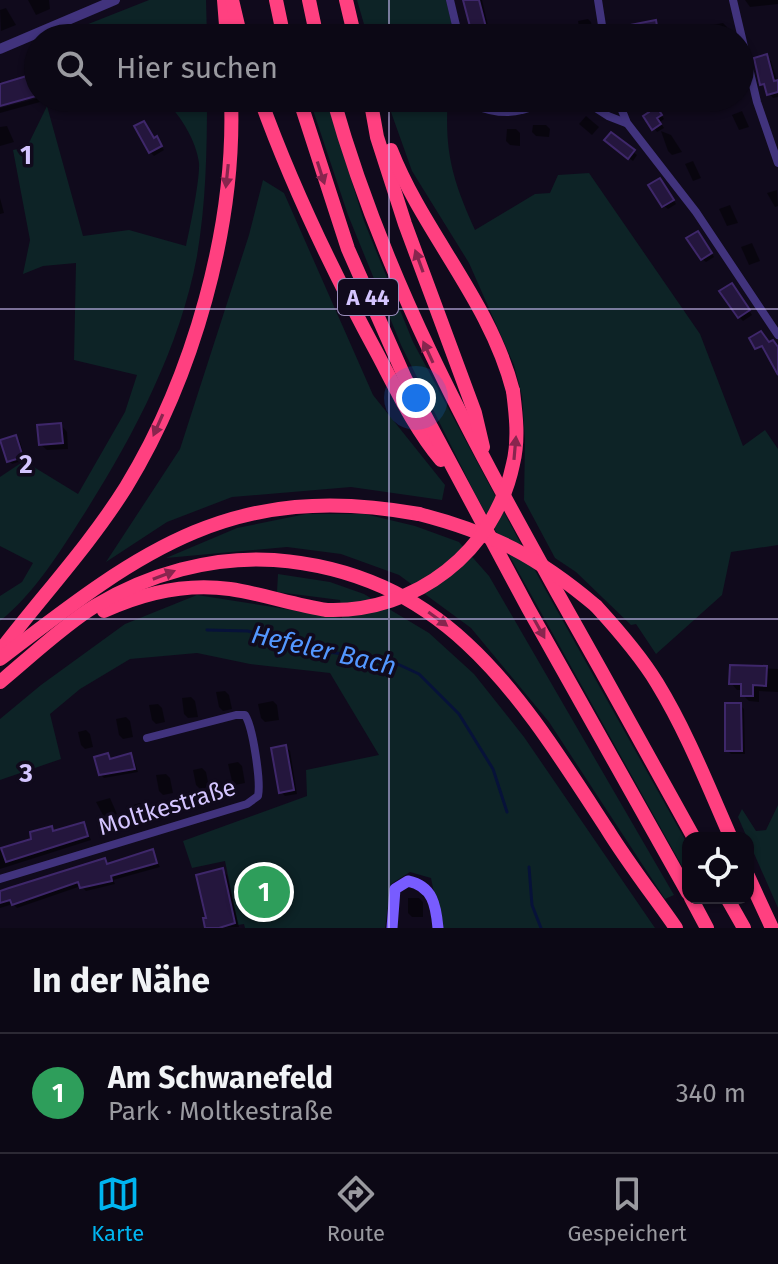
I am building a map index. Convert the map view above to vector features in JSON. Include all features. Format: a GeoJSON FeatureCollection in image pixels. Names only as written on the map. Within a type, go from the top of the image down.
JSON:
{"type":"FeatureCollection","features":[{"type":"Feature","properties":{"kind":"highway"},"geometry":{"type":"LineString","coordinates":[[224,0],[226,24]]}},
{"type":"Feature","properties":{"kind":"highway"},"geometry":{"type":"LineString","coordinates":[[232,0],[238,24]]}},
{"type":"Feature","properties":{"kind":"highway"},"geometry":{"type":"LineString","coordinates":[[276,0],[281,24]]}},
{"type":"Feature","properties":{"kind":"highway"},"geometry":{"type":"LineString","coordinates":[[309,0],[314,24]]}},
{"type":"Feature","properties":{"kind":"highway"},"geometry":{"type":"LineString","coordinates":[[346,0],[352,24]]}},
{"type":"Feature","properties":{"kind":"highway"},"geometry":{"type":"LineString","coordinates":[[0,651],[62,577],[126,487],[157,428],[207,294],[229,157],[231,112]]}},
{"type":"Feature","properties":{"kind":"highway"},"geometry":{"type":"LineString","coordinates":[[266,112],[315,232],[368,337],[425,441],[461,486]]}},
{"type":"Feature","properties":{"kind":"highway","name":"A 44"},"geometry":{"type":"LineString","coordinates":[[303,112],[331,201],[362,283],[405,378],[461,486],[682,883]]}},
{"type":"Feature","properties":{"kind":"highway","name":"A 44"},"geometry":{"type":"LineString","coordinates":[[337,112],[361,190],[433,363],[489,471],[691,832]]}},
{"type":"Feature","properties":{"kind":"highway"},"geometry":{"type":"LineString","coordinates":[[373,112],[377,137],[405,224],[475,413],[489,471]]}},
{"type":"Feature","properties":{"kind":"highway"},"geometry":{"type":"LineString","coordinates":[[55,638],[107,609],[151,594],[184,588],[229,589],[327,610],[363,609],[394,600],[434,581],[468,553],[493,517],[510,475],[516,434],[513,391],[490,325],[413,196],[375,112]]}},
{"type":"Feature","properties":{"kind":"highway"},"geometry":{"type":"LineString","coordinates":[[0,659],[134,561],[200,528],[252,512],[309,505],[370,506],[419,514],[499,539],[557,574],[596,606],[657,682],[685,734],[728,832]]}},
{"type":"Feature","properties":{"kind":"highway"},"geometry":{"type":"LineString","coordinates":[[0,682],[93,607],[177,570],[237,560],[292,562],[331,569],[409,598],[478,652],[570,772],[676,928]]}},
{"type":"Feature","properties":{"kind":"highway"},"geometry":{"type":"LineString","coordinates":[[754,889],[772,928]]}},
{"type":"Feature","properties":{"kind":"highway","name":"A 44"},"geometry":{"type":"LineString","coordinates":[[694,904],[707,928]]}},
{"type":"Feature","properties":{"kind":"highway"},"geometry":{"type":"LineString","coordinates":[[730,904],[744,928]]}},
{"type":"Feature","properties":{"kind":"main road"},"geometry":{"type":"LineString","coordinates":[[392,928],[395,889],[408,881],[423,886],[429,892],[438,928]]}},
{"type":"Feature","properties":{"kind":"street"},"geometry":{"type":"LineString","coordinates":[[52,24],[93,4],[115,0]]}},
{"type":"Feature","properties":{"kind":"street"},"geometry":{"type":"LineString","coordinates":[[450,0],[456,24]]}},
{"type":"Feature","properties":{"kind":"street"},"geometry":{"type":"LineString","coordinates":[[598,0],[602,24]]}},
{"type":"Feature","properties":{"kind":"street"},"geometry":{"type":"LineString","coordinates":[[733,0],[739,24]]}},
{"type":"Feature","properties":{"kind":"street"},"geometry":{"type":"LineString","coordinates":[[0,49],[24,37]]}},
{"type":"Feature","properties":{"kind":"street"},"geometry":{"type":"LineString","coordinates":[[754,89],[778,163]]}},
{"type":"Feature","properties":{"kind":"street"},"geometry":{"type":"LineString","coordinates":[[602,112],[627,123]]}},
{"type":"Feature","properties":{"kind":"street"},"geometry":{"type":"LineString","coordinates":[[623,112],[627,123],[696,212],[778,335]]}},
{"type":"Feature","properties":{"kind":"street","name":"Moltkestraße"},"geometry":{"type":"LineString","coordinates":[[0,879],[247,804],[258,796],[254,747],[245,715],[147,738]]}},
{"type":"Feature","properties":{"kind":"green space"},"geometry":{"type":"Polygon","coordinates":[[[149,0],[206,0],[207,24],[88,24],[149,0]]]}},
{"type":"Feature","properties":{"kind":"green space"},"geometry":{"type":"Polygon","coordinates":[[[357,0],[446,0],[452,24],[364,24],[357,0]]]}},
{"type":"Feature","properties":{"kind":"green space"},"geometry":{"type":"Polygon","coordinates":[[[44,112],[49,112],[83,236],[129,230],[186,246],[199,163],[186,127],[175,112],[207,112],[205,177],[197,256],[167,356],[138,420],[67,541],[25,597],[0,621],[0,596],[22,582],[33,563],[0,546],[0,477],[24,461],[78,494],[125,412],[137,375],[74,360],[76,263],[43,266],[23,274],[30,240],[13,150],[27,147],[44,112]]]}},
{"type":"Feature","properties":{"kind":"green space"},"geometry":{"type":"Polygon","coordinates":[[[314,112],[330,112],[364,221],[413,342],[544,587],[682,834],[682,866],[475,494],[401,345],[348,215],[314,112]]]}},
{"type":"Feature","properties":{"kind":"green space"},"geometry":{"type":"Polygon","coordinates":[[[391,112],[448,112],[447,135],[452,166],[475,230],[535,194],[550,193],[558,175],[589,173],[700,334],[743,446],[765,430],[778,449],[778,545],[731,552],[722,595],[656,654],[636,624],[631,625],[576,572],[555,558],[524,500],[522,396],[514,365],[469,263],[412,171],[391,112]]]}},
{"type":"Feature","properties":{"kind":"green space"},"geometry":{"type":"Polygon","coordinates":[[[263,180],[284,193],[373,395],[445,485],[442,500],[351,487],[232,497],[167,522],[106,562],[180,449],[249,235],[263,180]]]}},
{"type":"Feature","properties":{"kind":"green space"},"geometry":{"type":"Polygon","coordinates":[[[306,514],[365,514],[415,526],[459,542],[489,576],[674,895],[665,899],[549,722],[471,628],[399,575],[341,554],[287,547],[166,558],[237,528],[306,514]]]}},
{"type":"Feature","properties":{"kind":"green space"},"geometry":{"type":"Polygon","coordinates":[[[278,574],[330,582],[364,594],[429,633],[474,674],[524,737],[655,928],[441,928],[431,878],[410,872],[391,884],[385,928],[245,928],[244,924],[238,925],[225,861],[192,868],[183,841],[307,796],[306,770],[379,755],[330,673],[250,664],[197,653],[130,659],[80,689],[50,714],[61,759],[0,780],[0,719],[125,624],[197,595],[342,618],[340,600],[277,592],[278,574]]]}},
{"type":"Feature","properties":{"kind":"green space"},"geometry":{"type":"Polygon","coordinates":[[[778,805],[778,908],[754,853],[754,832],[745,832],[738,817],[742,809],[756,831],[766,830],[778,805]]]}},
{"type":"Feature","properties":{"kind":"building"},"geometry":{"type":"Polygon","coordinates":[[[463,0],[479,0],[485,24],[469,24],[463,0]]]}},
{"type":"Feature","properties":{"kind":"building"},"geometry":{"type":"Polygon","coordinates":[[[656,20],[657,24],[635,24],[656,20]]]}},
{"type":"Feature","properties":{"kind":"building"},"geometry":{"type":"Polygon","coordinates":[[[767,54],[774,81],[778,80],[778,92],[767,95],[764,84],[760,85],[754,58],[767,54]]]}},
{"type":"Feature","properties":{"kind":"building"},"geometry":{"type":"Polygon","coordinates":[[[24,77],[24,99],[0,106],[0,84],[24,77]]]}},
{"type":"Feature","properties":{"kind":"building"},"geometry":{"type":"Polygon","coordinates":[[[649,112],[660,112],[662,115],[657,118],[661,124],[652,130],[643,116],[649,112]]]}},
{"type":"Feature","properties":{"kind":"building"},"geometry":{"type":"Polygon","coordinates":[[[144,121],[162,146],[149,153],[134,126],[144,121]]]}},
{"type":"Feature","properties":{"kind":"building"},"geometry":{"type":"Polygon","coordinates":[[[611,132],[635,150],[628,159],[604,140],[611,132]]]}},
{"type":"Feature","properties":{"kind":"building"},"geometry":{"type":"Polygon","coordinates":[[[660,178],[674,200],[662,207],[648,185],[660,178]]]}},
{"type":"Feature","properties":{"kind":"building"},"geometry":{"type":"Polygon","coordinates":[[[698,231],[712,253],[701,260],[686,238],[698,231]]]}},
{"type":"Feature","properties":{"kind":"building"},"geometry":{"type":"Polygon","coordinates":[[[732,283],[750,310],[738,318],[719,291],[732,283]]]}},
{"type":"Feature","properties":{"kind":"building"},"geometry":{"type":"Polygon","coordinates":[[[761,331],[769,342],[773,340],[778,347],[778,375],[762,346],[755,349],[749,338],[761,331]]]}},
{"type":"Feature","properties":{"kind":"building"},"geometry":{"type":"Polygon","coordinates":[[[61,423],[63,443],[39,445],[37,425],[61,423]]]}},
{"type":"Feature","properties":{"kind":"building"},"geometry":{"type":"Polygon","coordinates":[[[16,435],[23,457],[7,462],[0,440],[16,435]]]}},
{"type":"Feature","properties":{"kind":"building"},"geometry":{"type":"Polygon","coordinates":[[[730,665],[767,666],[766,686],[753,685],[753,696],[741,696],[741,684],[729,684],[730,665]]]}},
{"type":"Feature","properties":{"kind":"building"},"geometry":{"type":"Polygon","coordinates":[[[725,703],[741,703],[742,751],[725,751],[725,703]]]}},
{"type":"Feature","properties":{"kind":"building"},"geometry":{"type":"Polygon","coordinates":[[[286,745],[294,790],[279,793],[271,748],[286,745]]]}},
{"type":"Feature","properties":{"kind":"building"},"geometry":{"type":"Polygon","coordinates":[[[108,753],[110,759],[131,753],[135,769],[99,775],[94,757],[108,753]]]}},
{"type":"Feature","properties":{"kind":"building"},"geometry":{"type":"Polygon","coordinates":[[[84,822],[88,836],[6,862],[1,848],[31,839],[30,832],[52,826],[53,831],[84,822]]]}},
{"type":"Feature","properties":{"kind":"building"},"geometry":{"type":"Polygon","coordinates":[[[153,849],[157,863],[111,876],[112,881],[80,888],[78,882],[12,905],[10,900],[0,903],[0,891],[105,858],[107,864],[153,849]]]}},
{"type":"Feature","properties":{"kind":"building"},"geometry":{"type":"Polygon","coordinates":[[[223,868],[235,923],[205,928],[203,918],[206,918],[196,875],[223,868]]]}},
{"type":"Feature","properties":{"kind":"waterway","name":"Hefeler Bach"},"geometry":{"type":"LineString","coordinates":[[207,630],[248,631],[313,650],[389,660],[419,674],[459,714],[493,769],[507,812]]}},
{"type":"Feature","properties":{"kind":"waterway","name":"Hefeler Bach"},"geometry":{"type":"LineString","coordinates":[[529,867],[532,905],[541,928]]}},
{"type":"Feature","properties":{"kind":"place","name":"Am Schwanefeld"},"geometry":{"type":"Point","coordinates":[264,892]}}]}
